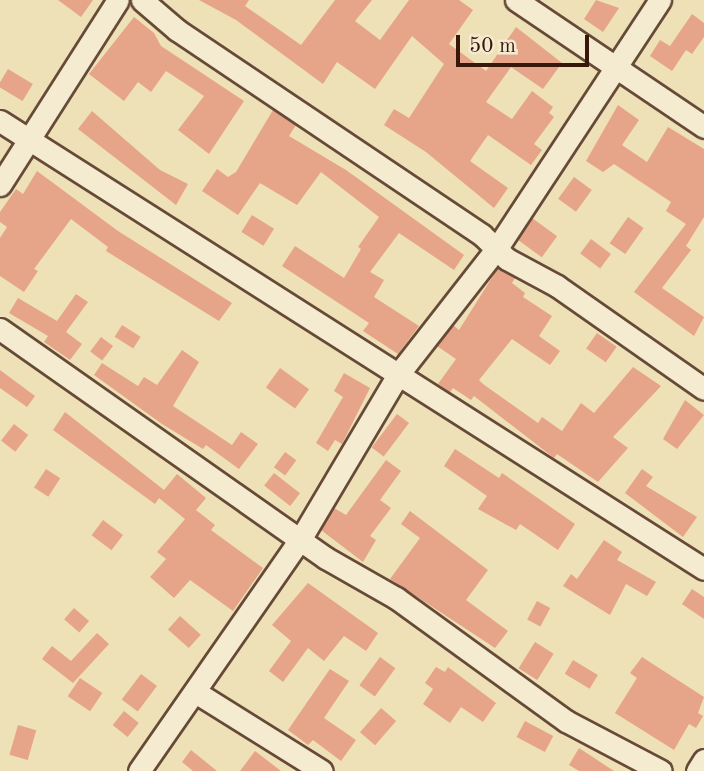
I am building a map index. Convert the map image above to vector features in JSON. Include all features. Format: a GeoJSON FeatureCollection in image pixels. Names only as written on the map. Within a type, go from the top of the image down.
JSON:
{"type":"FeatureCollection","features":[{"type":"Feature","properties":{"kind":"street"},"geometry":{"type":"LineString","coordinates":[[0,185],[118,0]]}},
{"type":"Feature","properties":{"kind":"street"},"geometry":{"type":"LineString","coordinates":[[142,0],[177,30],[704,388]]}},
{"type":"Feature","properties":{"kind":"street"},"geometry":{"type":"LineString","coordinates":[[516,0],[704,127]]}},
{"type":"Feature","properties":{"kind":"street"},"geometry":{"type":"LineString","coordinates":[[139,771],[197,693],[301,538],[397,376],[497,248],[660,0]]}},
{"type":"Feature","properties":{"kind":"street"},"geometry":{"type":"LineString","coordinates":[[0,121],[704,569]]}},
{"type":"Feature","properties":{"kind":"street"},"geometry":{"type":"LineString","coordinates":[[0,329],[326,558],[396,598],[566,721],[661,771]]}},
{"type":"Feature","properties":{"kind":"street"},"geometry":{"type":"LineString","coordinates":[[197,693],[322,771]]}},
{"type":"Feature","properties":{"kind":"street"},"geometry":{"type":"LineString","coordinates":[[697,771],[704,760]]}},
{"type":"Feature","properties":{"kind":"building"},"geometry":{"type":"Polygon","coordinates":[[[58,0],[93,0],[81,17],[58,0]]]}},
{"type":"Feature","properties":{"kind":"building"},"geometry":{"type":"Polygon","coordinates":[[[199,0],[249,0],[245,6],[301,45],[335,0],[372,0],[355,21],[380,40],[409,0],[459,0],[473,10],[449,44],[486,71],[516,27],[562,63],[543,89],[511,67],[486,102],[512,119],[532,91],[553,107],[549,113],[554,117],[534,144],[542,150],[531,165],[488,135],[470,161],[508,188],[494,208],[426,152],[384,125],[394,109],[409,118],[444,64],[412,36],[375,89],[337,62],[323,84],[236,20],[199,0]]]}},
{"type":"Feature","properties":{"kind":"building"},"geometry":{"type":"Polygon","coordinates":[[[596,0],[619,8],[603,32],[584,19],[596,0]]]}},
{"type":"Feature","properties":{"kind":"building"},"geometry":{"type":"Polygon","coordinates":[[[692,14],[704,23],[704,37],[692,54],[686,50],[672,71],[650,56],[660,40],[670,46],[692,14]]]}},
{"type":"Feature","properties":{"kind":"building"},"geometry":{"type":"Polygon","coordinates":[[[134,17],[154,33],[161,46],[244,101],[209,154],[178,130],[204,96],[166,71],[151,92],[138,82],[124,101],[89,74],[134,17]]]}},
{"type":"Feature","properties":{"kind":"building"},"geometry":{"type":"Polygon","coordinates":[[[8,69],[33,84],[23,101],[0,88],[8,69]]]}},
{"type":"Feature","properties":{"kind":"building"},"geometry":{"type":"Polygon","coordinates":[[[618,105],[639,120],[622,145],[647,162],[668,127],[704,149],[704,217],[686,246],[691,250],[662,288],[704,317],[694,336],[634,292],[686,224],[666,211],[671,202],[614,164],[603,172],[586,161],[618,105]]]}},
{"type":"Feature","properties":{"kind":"building"},"geometry":{"type":"Polygon","coordinates":[[[273,110],[296,125],[289,136],[346,170],[464,255],[454,270],[399,233],[370,272],[384,280],[374,297],[419,326],[398,354],[363,331],[369,323],[282,266],[295,246],[344,278],[361,249],[358,247],[379,217],[321,172],[297,205],[260,183],[238,215],[202,191],[217,169],[228,177],[236,172],[273,110]]]}},
{"type":"Feature","properties":{"kind":"building"},"geometry":{"type":"Polygon","coordinates":[[[92,111],[160,170],[188,184],[176,205],[78,129],[92,111]]]}},
{"type":"Feature","properties":{"kind":"building"},"geometry":{"type":"Polygon","coordinates":[[[37,171],[118,231],[232,303],[219,321],[106,251],[108,247],[71,219],[34,269],[38,271],[24,292],[0,276],[0,238],[7,227],[0,222],[0,212],[16,189],[23,194],[37,171]]]}},
{"type":"Feature","properties":{"kind":"building"},"geometry":{"type":"Polygon","coordinates":[[[574,177],[592,190],[576,212],[558,199],[574,177]]]}},
{"type":"Feature","properties":{"kind":"building"},"geometry":{"type":"Polygon","coordinates":[[[252,215],[274,229],[263,246],[241,232],[252,215]]]}},
{"type":"Feature","properties":{"kind":"building"},"geometry":{"type":"Polygon","coordinates":[[[628,217],[644,228],[625,254],[610,243],[628,217]]]}},
{"type":"Feature","properties":{"kind":"building"},"geometry":{"type":"Polygon","coordinates":[[[532,218],[557,236],[542,257],[517,239],[532,218]]]}},
{"type":"Feature","properties":{"kind":"building"},"geometry":{"type":"Polygon","coordinates":[[[591,239],[611,254],[600,268],[580,253],[591,239]]]}},
{"type":"Feature","properties":{"kind":"building"},"geometry":{"type":"Polygon","coordinates":[[[498,268],[515,278],[512,283],[525,293],[523,297],[552,316],[539,336],[560,351],[550,365],[512,339],[479,380],[483,384],[538,423],[542,417],[562,431],[581,403],[594,413],[633,367],[661,386],[613,437],[628,448],[598,482],[557,454],[554,458],[474,396],[471,400],[453,388],[450,392],[438,384],[456,359],[437,346],[453,325],[459,330],[498,268]]]}},
{"type":"Feature","properties":{"kind":"building"},"geometry":{"type":"Polygon","coordinates":[[[76,294],[88,302],[66,332],[82,344],[70,360],[44,342],[48,336],[9,313],[18,298],[57,321],[76,294]]]}},
{"type":"Feature","properties":{"kind":"building"},"geometry":{"type":"Polygon","coordinates":[[[122,325],[141,337],[133,349],[115,337],[122,325]]]}},
{"type":"Feature","properties":{"kind":"building"},"geometry":{"type":"Polygon","coordinates":[[[597,333],[617,347],[606,362],[586,349],[597,333]]]}},
{"type":"Feature","properties":{"kind":"building"},"geometry":{"type":"Polygon","coordinates":[[[101,337],[113,346],[102,360],[90,351],[101,337]]]}},
{"type":"Feature","properties":{"kind":"building"},"geometry":{"type":"Polygon","coordinates":[[[182,350],[199,362],[173,406],[232,445],[241,432],[258,444],[239,469],[206,445],[203,449],[162,424],[94,375],[102,363],[138,386],[144,377],[157,385],[182,350]]]}},
{"type":"Feature","properties":{"kind":"building"},"geometry":{"type":"Polygon","coordinates":[[[280,368],[309,389],[295,409],[266,387],[280,368]]]}},
{"type":"Feature","properties":{"kind":"building"},"geometry":{"type":"Polygon","coordinates":[[[0,370],[35,396],[27,407],[0,388],[0,370]]]}},
{"type":"Feature","properties":{"kind":"building"},"geometry":{"type":"Polygon","coordinates":[[[344,373],[370,388],[342,444],[335,440],[328,451],[316,443],[343,397],[334,391],[344,373]]]}},
{"type":"Feature","properties":{"kind":"building"},"geometry":{"type":"Polygon","coordinates":[[[685,400],[704,415],[677,449],[663,439],[685,400]]]}},
{"type":"Feature","properties":{"kind":"building"},"geometry":{"type":"Polygon","coordinates":[[[65,412],[164,490],[177,474],[206,498],[196,510],[215,525],[211,530],[263,568],[233,611],[190,580],[174,598],[150,577],[166,559],[157,552],[185,519],[159,498],[155,504],[53,430],[65,412]]]}},
{"type":"Feature","properties":{"kind":"building"},"geometry":{"type":"Polygon","coordinates":[[[397,414],[409,423],[384,457],[372,448],[397,414]]]}},
{"type":"Feature","properties":{"kind":"building"},"geometry":{"type":"Polygon","coordinates":[[[14,424],[28,435],[15,452],[1,441],[14,424]]]}},
{"type":"Feature","properties":{"kind":"building"},"geometry":{"type":"Polygon","coordinates":[[[455,449],[499,478],[502,473],[575,524],[558,550],[520,524],[516,530],[478,509],[487,496],[444,466],[455,449]]]}},
{"type":"Feature","properties":{"kind":"building"},"geometry":{"type":"Polygon","coordinates":[[[285,452],[296,460],[285,476],[274,467],[285,452]]]}},
{"type":"Feature","properties":{"kind":"building"},"geometry":{"type":"Polygon","coordinates":[[[386,460],[401,471],[380,500],[391,508],[370,536],[376,540],[363,562],[321,530],[334,508],[346,515],[386,460]]]}},
{"type":"Feature","properties":{"kind":"building"},"geometry":{"type":"Polygon","coordinates":[[[46,469],[60,478],[48,497],[34,487],[46,469]]]}},
{"type":"Feature","properties":{"kind":"building"},"geometry":{"type":"Polygon","coordinates":[[[642,469],[653,477],[646,486],[697,517],[683,537],[625,493],[642,469]]]}},
{"type":"Feature","properties":{"kind":"building"},"geometry":{"type":"Polygon","coordinates":[[[274,473],[300,493],[290,506],[264,486],[274,473]]]}},
{"type":"Feature","properties":{"kind":"building"},"geometry":{"type":"Polygon","coordinates":[[[410,511],[488,570],[466,600],[508,631],[495,648],[390,579],[420,538],[401,524],[410,511]]]}},
{"type":"Feature","properties":{"kind":"building"},"geometry":{"type":"Polygon","coordinates":[[[103,520],[123,535],[112,550],[92,535],[103,520]]]}},
{"type":"Feature","properties":{"kind":"building"},"geometry":{"type":"Polygon","coordinates":[[[604,540],[622,552],[617,560],[656,582],[647,596],[626,584],[610,615],[563,586],[571,574],[577,579],[604,540]]]}},
{"type":"Feature","properties":{"kind":"building"},"geometry":{"type":"Polygon","coordinates":[[[308,583],[378,633],[366,651],[344,636],[324,661],[308,648],[283,682],[269,671],[291,641],[272,625],[308,583]]]}},
{"type":"Feature","properties":{"kind":"building"},"geometry":{"type":"Polygon","coordinates":[[[692,589],[704,597],[704,619],[682,604],[692,589]]]}},
{"type":"Feature","properties":{"kind":"building"},"geometry":{"type":"Polygon","coordinates":[[[537,601],[550,608],[540,627],[527,620],[537,601]]]}},
{"type":"Feature","properties":{"kind":"building"},"geometry":{"type":"Polygon","coordinates":[[[74,608],[89,621],[79,632],[64,619],[74,608]]]}},
{"type":"Feature","properties":{"kind":"building"},"geometry":{"type":"Polygon","coordinates":[[[180,616],[201,635],[189,648],[168,629],[180,616]]]}},
{"type":"Feature","properties":{"kind":"building"},"geometry":{"type":"Polygon","coordinates":[[[97,633],[109,644],[73,683],[42,659],[52,646],[71,661],[97,633]]]}},
{"type":"Feature","properties":{"kind":"building"},"geometry":{"type":"Polygon","coordinates":[[[535,642],[554,654],[537,680],[519,668],[535,642]]]}},
{"type":"Feature","properties":{"kind":"building"},"geometry":{"type":"Polygon","coordinates":[[[380,657],[395,668],[375,696],[359,685],[380,657]]]}},
{"type":"Feature","properties":{"kind":"building"},"geometry":{"type":"Polygon","coordinates":[[[642,657],[704,697],[698,713],[703,716],[696,728],[689,724],[674,750],[615,713],[637,678],[630,673],[642,657]]]}},
{"type":"Feature","properties":{"kind":"building"},"geometry":{"type":"Polygon","coordinates":[[[573,660],[598,675],[590,689],[565,674],[573,660]]]}},
{"type":"Feature","properties":{"kind":"building"},"geometry":{"type":"Polygon","coordinates":[[[436,667],[445,672],[448,667],[496,703],[483,722],[461,707],[450,723],[423,704],[433,689],[425,683],[436,667]]]}},
{"type":"Feature","properties":{"kind":"building"},"geometry":{"type":"Polygon","coordinates":[[[330,669],[349,681],[324,718],[356,740],[341,761],[313,740],[308,745],[288,730],[330,669]]]}},
{"type":"Feature","properties":{"kind":"building"},"geometry":{"type":"Polygon","coordinates":[[[141,674],[157,686],[138,712],[122,700],[141,674]]]}},
{"type":"Feature","properties":{"kind":"building"},"geometry":{"type":"Polygon","coordinates":[[[80,678],[102,693],[90,711],[68,696],[80,678]]]}},
{"type":"Feature","properties":{"kind":"building"},"geometry":{"type":"Polygon","coordinates":[[[381,708],[396,721],[375,745],[360,732],[381,708]]]}},
{"type":"Feature","properties":{"kind":"building"},"geometry":{"type":"Polygon","coordinates":[[[124,711],[139,723],[127,737],[113,725],[124,711]]]}},
{"type":"Feature","properties":{"kind":"building"},"geometry":{"type":"Polygon","coordinates":[[[525,721],[553,736],[545,752],[517,737],[525,721]]]}},
{"type":"Feature","properties":{"kind":"building"},"geometry":{"type":"Polygon","coordinates":[[[18,725],[36,730],[28,760],[9,755],[18,725]]]}},
{"type":"Feature","properties":{"kind":"building"},"geometry":{"type":"Polygon","coordinates":[[[579,748],[614,771],[579,771],[569,765],[579,748]]]}},
{"type":"Feature","properties":{"kind":"building"},"geometry":{"type":"Polygon","coordinates":[[[191,750],[217,771],[193,771],[182,762],[191,750]]]}},
{"type":"Feature","properties":{"kind":"building"},"geometry":{"type":"Polygon","coordinates":[[[255,751],[281,771],[240,771],[255,751]]]}}]}
